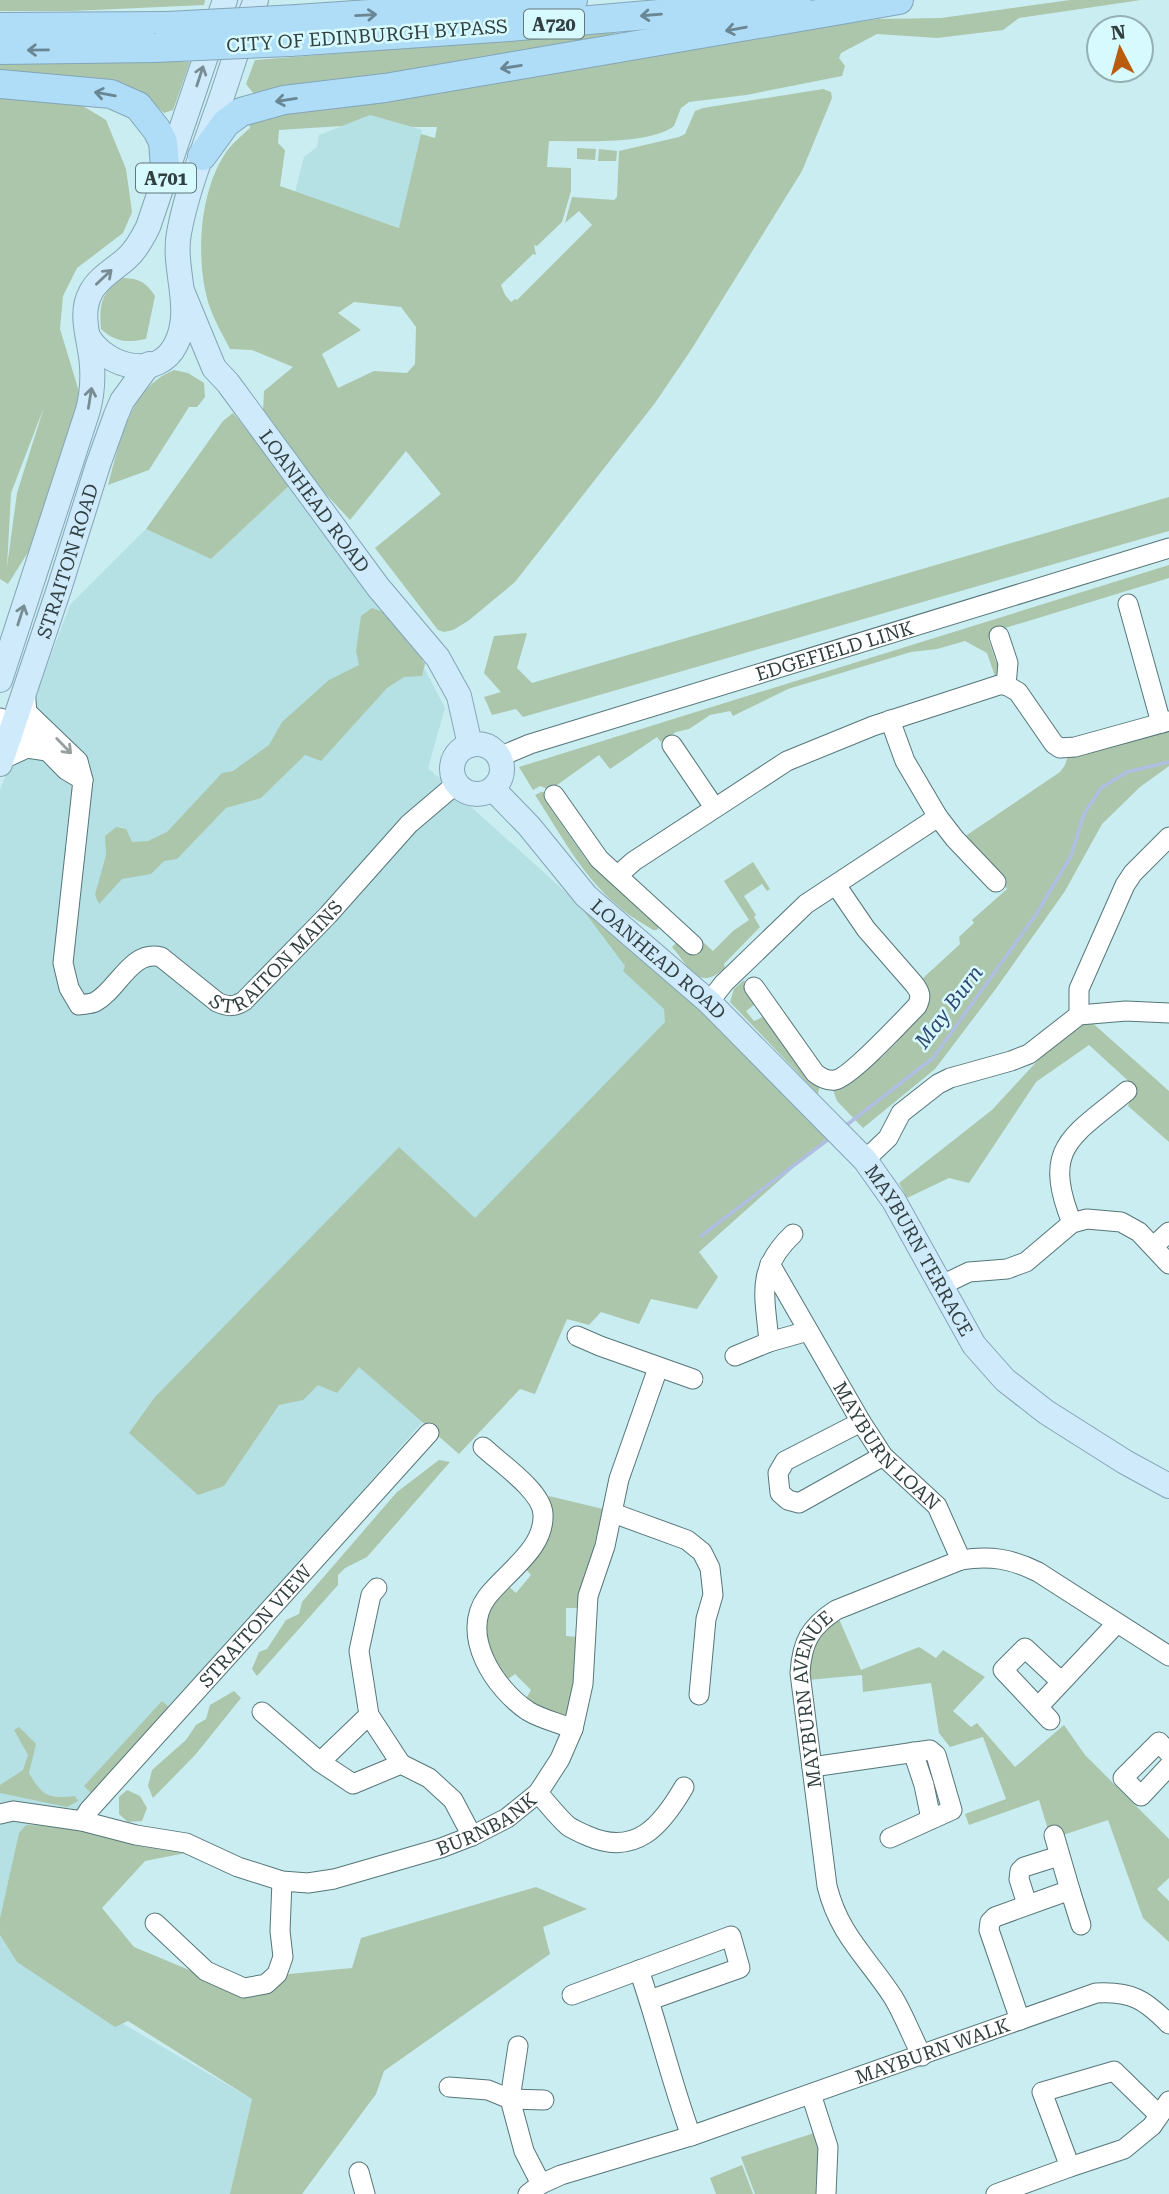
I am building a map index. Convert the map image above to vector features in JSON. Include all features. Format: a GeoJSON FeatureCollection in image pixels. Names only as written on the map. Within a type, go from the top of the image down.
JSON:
{"type":"FeatureCollection","features":[{"type":"Feature","properties":{"kind":"highway","name":"CITY OF EDINBURGH BYPASS"},"geometry":{"type":"LineString","coordinates":[[294,31],[573,0]]}},
{"type":"Feature","properties":{"kind":"highway","name":"CITY OF EDINBURGH BYPASS"},"geometry":{"type":"LineString","coordinates":[[0,50],[161,37],[294,31],[509,27],[817,0]]}},
{"type":"Feature","properties":{"kind":"highway"},"geometry":{"type":"LineString","coordinates":[[202,156],[226,123],[241,113],[284,100],[385,88],[899,0]]}},
{"type":"Feature","properties":{"kind":"highway","name":"CITY OF EDINBURGH BYPASS"},"geometry":{"type":"LineString","coordinates":[[0,27],[161,37]]}},
{"type":"Feature","properties":{"kind":"highway"},"geometry":{"type":"LineString","coordinates":[[0,85],[93,91],[111,94],[130,102],[148,116],[163,142],[166,180]]}},
{"type":"Feature","properties":{"kind":"main road","name":"STRAITON ROAD"},"geometry":{"type":"LineString","coordinates":[[0,680],[88,410],[93,379],[84,314],[92,289],[140,243],[166,180],[225,0]]}},
{"type":"Feature","properties":{"kind":"main road","name":"STRAITON ROAD"},"geometry":{"type":"LineString","coordinates":[[1,762],[11,721],[25,690],[116,415],[122,401],[157,361],[177,343],[182,319],[183,293],[178,234],[256,0]]}},
{"type":"Feature","properties":{"kind":"main road","name":"LOANHEAD ROAD"},"geometry":{"type":"LineString","coordinates":[[183,293],[214,368],[377,587],[438,658],[459,696],[470,745]]}},
{"type":"Feature","properties":{"kind":"main road"},"geometry":{"type":"LineString","coordinates":[[89,338],[96,350],[114,362],[132,367],[157,361],[214,368]]}},
{"type":"Feature","properties":{"kind":"main road"},"geometry":{"type":"LineString","coordinates":[[470,745],[487,746],[499,757],[502,774],[493,789],[487,793],[467,793],[456,784],[453,761],[463,748],[470,745]]}},
{"type":"Feature","properties":{"kind":"main road","name":"LOANHEAD ROAD"},"geometry":{"type":"LineString","coordinates":[[493,789],[529,826],[586,896],[709,1002],[847,1141]]}},
{"type":"Feature","properties":{"kind":"main road","name":"MAYBURN TERRACE"},"geometry":{"type":"LineString","coordinates":[[847,1141],[865,1160],[894,1201],[962,1326],[987,1361],[1005,1380],[1046,1412],[1125,1462],[1169,1486]]}},
{"type":"Feature","properties":{"kind":"street","name":"EDGEFIELD LINK"},"geometry":{"type":"LineString","coordinates":[[499,757],[530,744],[1169,548]]}},
{"type":"Feature","properties":{"kind":"street"},"geometry":{"type":"LineString","coordinates":[[618,875],[634,861],[714,807],[787,761],[845,736],[999,685],[1006,685],[1018,692],[1054,744],[1060,748],[1075,747],[1165,722],[1128,604]]}},
{"type":"Feature","properties":{"kind":"street"},"geometry":{"type":"LineString","coordinates":[[999,636],[1008,663],[1006,685]]}},
{"type":"Feature","properties":{"kind":"street"},"geometry":{"type":"LineString","coordinates":[[890,720],[905,761],[938,817],[996,882]]}},
{"type":"Feature","properties":{"kind":"street"},"geometry":{"type":"LineString","coordinates":[[11,721],[32,735],[65,770],[83,780]]}},
{"type":"Feature","properties":{"kind":"street"},"geometry":{"type":"LineString","coordinates":[[11,721],[50,732],[78,761],[83,780]]}},
{"type":"Feature","properties":{"kind":"street"},"geometry":{"type":"LineString","coordinates":[[672,745],[714,807]]}},
{"type":"Feature","properties":{"kind":"street"},"geometry":{"type":"LineString","coordinates":[[1,762],[26,748],[47,751]]}},
{"type":"Feature","properties":{"kind":"street","name":"STRAITON MAINS"},"geometry":{"type":"LineString","coordinates":[[83,780],[63,963],[69,988],[79,1005],[95,1002],[139,959],[152,954],[176,968],[217,1002],[227,1007],[244,1001],[328,915],[409,824],[456,784]]}},
{"type":"Feature","properties":{"kind":"street"},"geometry":{"type":"LineString","coordinates":[[554,794],[599,859],[693,945]]}},
{"type":"Feature","properties":{"kind":"street"},"geometry":{"type":"LineString","coordinates":[[709,1002],[724,983],[794,914],[938,817]]}},
{"type":"Feature","properties":{"kind":"street"},"geometry":{"type":"LineString","coordinates":[[1079,1015],[1079,989],[1125,885],[1133,873],[1169,837]]}},
{"type":"Feature","properties":{"kind":"street"},"geometry":{"type":"LineString","coordinates":[[754,987],[763,1009],[815,1073],[820,1078],[834,1080],[859,1063],[917,1006],[920,992],[866,929],[836,885]]}},
{"type":"Feature","properties":{"kind":"street"},"geometry":{"type":"LineString","coordinates":[[865,1160],[888,1138],[901,1114],[938,1084],[965,1072],[1002,1064],[1029,1054],[1079,1015],[1126,1011],[1169,1013]]}},
{"type":"Feature","properties":{"kind":"street"},"geometry":{"type":"LineString","coordinates":[[1072,1223],[1058,1180],[1060,1162],[1066,1147],[1079,1132],[1123,1099]]}},
{"type":"Feature","properties":{"kind":"street"},"geometry":{"type":"LineString","coordinates":[[942,1285],[969,1272],[1007,1269],[1026,1262],[1072,1223],[1087,1219],[1121,1222],[1139,1232],[1169,1264]]}},
{"type":"Feature","properties":{"kind":"street"},"geometry":{"type":"LineString","coordinates":[[1154,1246],[1169,1232]]}},
{"type":"Feature","properties":{"kind":"street"},"geometry":{"type":"LineString","coordinates":[[769,1342],[765,1277],[778,1248],[793,1234]]}},
{"type":"Feature","properties":{"kind":"street","name":"MAYBURN LOAN"},"geometry":{"type":"LineString","coordinates":[[770,1264],[861,1422],[883,1456],[937,1506],[961,1560]]}},
{"type":"Feature","properties":{"kind":"street"},"geometry":{"type":"LineString","coordinates":[[735,1356],[769,1342],[808,1331]]}},
{"type":"Feature","properties":{"kind":"street"},"geometry":{"type":"LineString","coordinates":[[577,1336],[602,1340],[658,1368],[693,1379]]}},
{"type":"Feature","properties":{"kind":"street","name":"BURNBANK"},"geometry":{"type":"LineString","coordinates":[[0,1814],[13,1811],[82,1821],[135,1835],[186,1843],[238,1867],[282,1881],[308,1883],[334,1879],[441,1848],[506,1818],[538,1793],[560,1759],[573,1729],[583,1684],[587,1596],[613,1513],[619,1479],[658,1368]]}},
{"type":"Feature","properties":{"kind":"street"},"geometry":{"type":"LineString","coordinates":[[861,1422],[785,1461],[778,1473],[780,1493],[788,1500],[799,1503],[883,1456]]}},
{"type":"Feature","properties":{"kind":"street","name":"STRAITON VIEW"},"geometry":{"type":"LineString","coordinates":[[82,1821],[89,1810],[429,1433]]}},
{"type":"Feature","properties":{"kind":"street"},"geometry":{"type":"LineString","coordinates":[[483,1447],[498,1471],[536,1494],[543,1513],[537,1541],[485,1599],[477,1624],[479,1646],[492,1672],[509,1695],[530,1712],[573,1729]]}},
{"type":"Feature","properties":{"kind":"street"},"geometry":{"type":"LineString","coordinates":[[613,1513],[687,1540],[702,1552],[710,1568],[713,1595],[706,1619],[704,1683]]}},
{"type":"Feature","properties":{"kind":"street","name":"MAYBURN AVENUE"},"geometry":{"type":"LineString","coordinates":[[922,2056],[894,1999],[845,1932],[833,1910],[827,1886],[800,1673],[801,1654],[809,1635],[821,1620],[836,1610],[961,1560],[1001,1558],[1022,1563],[1169,1656]]}},
{"type":"Feature","properties":{"kind":"street"},"geometry":{"type":"LineString","coordinates":[[370,1590],[359,1651],[369,1715],[401,1764],[429,1778],[453,1800],[472,1836]]}},
{"type":"Feature","properties":{"kind":"street"},"geometry":{"type":"LineString","coordinates":[[1064,1679],[1055,1676],[1025,1648],[1003,1670],[1044,1713],[1064,1679],[1117,1623]]}},
{"type":"Feature","properties":{"kind":"street"},"geometry":{"type":"LineString","coordinates":[[262,1712],[320,1762],[353,1784],[401,1764]]}},
{"type":"Feature","properties":{"kind":"street"},"geometry":{"type":"LineString","coordinates":[[320,1762],[369,1715]]}},
{"type":"Feature","properties":{"kind":"street"},"geometry":{"type":"LineString","coordinates":[[1166,1741],[1123,1778],[1141,1796],[1169,1766]]}},
{"type":"Feature","properties":{"kind":"street"},"geometry":{"type":"LineString","coordinates":[[812,1767],[930,1750],[936,1755],[952,1810],[890,1838]]}},
{"type":"Feature","properties":{"kind":"street"},"geometry":{"type":"LineString","coordinates":[[538,1793],[570,1828],[598,1840],[631,1841],[674,1817],[684,1787]]}},
{"type":"Feature","properties":{"kind":"street"},"geometry":{"type":"LineString","coordinates":[[1054,1835],[1081,1925]]}},
{"type":"Feature","properties":{"kind":"street"},"geometry":{"type":"LineString","coordinates":[[1027,1904],[1019,1879],[1020,1871],[1024,1867],[1059,1856]]}},
{"type":"Feature","properties":{"kind":"street"},"geometry":{"type":"LineString","coordinates":[[155,1923],[206,1972],[244,1988],[266,1984],[277,1974],[283,1957],[282,1881]]}},
{"type":"Feature","properties":{"kind":"street"},"geometry":{"type":"LineString","coordinates":[[1020,2020],[989,1930],[990,1922],[995,1917],[1027,1904],[1070,1890]]}},
{"type":"Feature","properties":{"kind":"street"},"geometry":{"type":"LineString","coordinates":[[572,1994],[731,1936],[740,1968],[650,2000]]}},
{"type":"Feature","properties":{"kind":"street"},"geometry":{"type":"LineString","coordinates":[[639,1970],[691,2136]]}},
{"type":"Feature","properties":{"kind":"street","name":"MAYBURN WALK"},"geometry":{"type":"LineString","coordinates":[[534,2189],[561,2175],[691,2136],[1096,1993],[1114,1992],[1133,1996],[1148,2004],[1169,2024]]}},
{"type":"Feature","properties":{"kind":"street"},"geometry":{"type":"LineString","coordinates":[[518,2046],[510,2098],[534,2189]]}},
{"type":"Feature","properties":{"kind":"street"},"geometry":{"type":"LineString","coordinates":[[996,2194],[1124,2149],[1152,2126],[1164,2108],[1114,2071],[1042,2092],[1070,2167]]}},
{"type":"Feature","properties":{"kind":"street"},"geometry":{"type":"LineString","coordinates":[[449,2087],[488,2090],[510,2098],[544,2100]]}},
{"type":"Feature","properties":{"kind":"street"},"geometry":{"type":"LineString","coordinates":[[811,2094],[828,2147],[826,2194]]}},
{"type":"Feature","properties":{"kind":"street"},"geometry":{"type":"LineString","coordinates":[[359,2172],[365,2194]]}},
{"type":"Feature","properties":{"kind":"shaded area"},"geometry":{"type":"Polygon","coordinates":[[[370,115],[422,130],[400,228],[295,192],[304,157],[317,147],[319,135],[370,115]]]}},
{"type":"Feature","properties":{"kind":"shaded area"},"geometry":{"type":"Polygon","coordinates":[[[291,484],[404,629],[445,708],[428,768],[691,1005],[425,1419],[78,1807],[52,1894],[8,1882],[0,1918],[0,790],[70,605],[146,529],[211,559],[291,484]]]}},
{"type":"Feature","properties":{"kind":"shaded area"},"geometry":{"type":"Polygon","coordinates":[[[0,1935],[17,1962],[252,2099],[230,2194],[0,2194],[0,1935]]]}},
{"type":"Feature","properties":{"kind":"green space"},"geometry":{"type":"Polygon","coordinates":[[[0,0],[205,0],[204,5],[72,11],[0,11],[0,0]]]}},
{"type":"Feature","properties":{"kind":"green space"},"geometry":{"type":"Polygon","coordinates":[[[1070,0],[1141,0],[1019,18],[1003,30],[937,38],[877,34],[841,53],[839,58],[845,66],[842,76],[746,95],[689,102],[681,108],[674,126],[648,136],[614,141],[549,141],[547,167],[571,168],[571,191],[562,222],[537,246],[534,245],[536,255],[533,254],[501,285],[511,302],[517,300],[592,225],[579,211],[565,223],[572,197],[614,200],[617,197],[619,151],[685,134],[695,111],[703,108],[823,89],[831,92],[832,98],[802,171],[655,403],[515,582],[468,621],[453,630],[438,630],[375,548],[441,494],[406,451],[350,520],[311,478],[263,411],[264,391],[293,367],[252,350],[230,349],[211,311],[202,267],[205,205],[218,167],[229,148],[250,128],[249,119],[287,107],[878,19],[941,18],[1070,0]],[[370,115],[342,126],[279,130],[278,143],[285,150],[280,186],[399,228],[421,134],[435,138],[437,127],[412,127],[370,115]],[[354,302],[338,313],[361,330],[322,354],[338,388],[374,371],[407,373],[415,364],[416,327],[401,307],[354,302]]]}},
{"type":"Feature","properties":{"kind":"green space"},"geometry":{"type":"Polygon","coordinates":[[[615,32],[612,38],[426,71],[254,94],[246,84],[255,60],[615,32]]]}},
{"type":"Feature","properties":{"kind":"green space"},"geometry":{"type":"Polygon","coordinates":[[[0,61],[190,62],[173,110],[164,113],[154,104],[0,76],[0,61]]]}},
{"type":"Feature","properties":{"kind":"green space"},"geometry":{"type":"Polygon","coordinates":[[[0,93],[73,100],[106,120],[126,169],[132,212],[123,233],[77,268],[63,296],[60,329],[80,395],[32,546],[8,584],[0,579],[0,93]],[[44,407],[11,493],[7,567],[17,493],[44,407]]]}},
{"type":"Feature","properties":{"kind":"green space"},"geometry":{"type":"Polygon","coordinates":[[[577,148],[596,149],[595,160],[577,159],[577,148]]]}},
{"type":"Feature","properties":{"kind":"green space"},"geometry":{"type":"Polygon","coordinates":[[[599,149],[617,151],[616,161],[598,161],[599,149]]]}},
{"type":"Feature","properties":{"kind":"green space"},"geometry":{"type":"Polygon","coordinates":[[[121,278],[141,282],[155,296],[146,339],[122,340],[111,337],[101,329],[103,300],[109,289],[121,278]]]}},
{"type":"Feature","properties":{"kind":"green space"},"geometry":{"type":"Polygon","coordinates":[[[174,370],[188,373],[204,383],[205,397],[197,407],[189,407],[149,470],[108,485],[122,434],[137,403],[159,378],[174,370]]]}},
{"type":"Feature","properties":{"kind":"green space"},"geometry":{"type":"Polygon","coordinates":[[[233,413],[291,484],[211,559],[146,529],[223,421],[233,413]]]}},
{"type":"Feature","properties":{"kind":"green space"},"geometry":{"type":"Polygon","coordinates":[[[1169,497],[1169,531],[523,717],[516,709],[492,715],[484,697],[501,692],[484,673],[494,636],[527,633],[517,668],[532,683],[1169,497]]]}},
{"type":"Feature","properties":{"kind":"green space"},"geometry":{"type":"Polygon","coordinates":[[[1169,565],[1169,578],[992,632],[988,638],[996,662],[1001,664],[996,679],[987,653],[965,641],[937,649],[911,652],[788,689],[733,716],[730,711],[710,715],[689,729],[676,732],[661,742],[657,737],[610,769],[599,755],[550,790],[540,786],[533,790],[519,767],[1169,565]]]}},
{"type":"Feature","properties":{"kind":"green space"},"geometry":{"type":"Polygon","coordinates":[[[372,608],[389,616],[403,631],[425,664],[422,676],[404,677],[387,688],[321,761],[305,755],[261,798],[226,808],[177,859],[164,861],[151,874],[122,879],[99,904],[95,895],[106,855],[105,836],[116,827],[126,829],[132,842],[148,841],[167,832],[222,773],[233,771],[269,745],[282,722],[329,680],[359,665],[356,651],[361,616],[372,608]]]}},
{"type":"Feature","properties":{"kind":"green space"},"geometry":{"type":"Polygon","coordinates":[[[1169,725],[1169,766],[1140,787],[1102,824],[1065,891],[935,1069],[863,1128],[837,1101],[832,1087],[872,1059],[880,1059],[897,1042],[897,1034],[921,980],[960,944],[959,937],[974,923],[972,920],[1007,889],[964,837],[1060,772],[1068,756],[1169,725]]]}},
{"type":"Feature","properties":{"kind":"green space"},"geometry":{"type":"Polygon","coordinates":[[[541,792],[549,799],[548,805],[588,862],[594,862],[625,892],[626,897],[653,920],[662,924],[657,930],[625,912],[593,881],[535,795],[541,792]]]}},
{"type":"Feature","properties":{"kind":"green space"},"geometry":{"type":"Polygon","coordinates":[[[753,862],[770,889],[767,891],[762,884],[744,896],[760,927],[724,964],[725,968],[708,978],[701,977],[690,969],[672,947],[679,940],[692,951],[702,941],[713,951],[733,931],[749,920],[724,881],[753,862]]]}},
{"type":"Feature","properties":{"kind":"green space"},"geometry":{"type":"Polygon","coordinates":[[[585,905],[830,1135],[699,1252],[718,1277],[697,1309],[651,1299],[639,1324],[601,1312],[589,1325],[567,1319],[535,1394],[520,1389],[459,1454],[359,1367],[337,1393],[318,1385],[303,1400],[279,1405],[224,1486],[198,1495],[129,1433],[155,1397],[399,1147],[475,1218],[665,1022],[664,1009],[623,971],[625,966],[583,910],[585,905]]]}},
{"type":"Feature","properties":{"kind":"green space"},"geometry":{"type":"Polygon","coordinates":[[[744,980],[755,999],[754,1005],[746,1011],[754,1021],[765,1016],[820,1084],[818,1094],[730,1002],[734,989],[744,980]]]}},
{"type":"Feature","properties":{"kind":"green space"},"geometry":{"type":"Polygon","coordinates":[[[1088,1019],[1169,1091],[1169,1142],[1128,1106],[1135,1087],[1089,1045],[1036,1082],[969,1183],[949,1178],[907,1198],[899,1183],[992,1110],[1063,1033],[1088,1019]]]}},
{"type":"Feature","properties":{"kind":"green space"},"geometry":{"type":"Polygon","coordinates":[[[439,1460],[450,1462],[367,1557],[345,1568],[338,1575],[338,1585],[257,1676],[252,1669],[259,1652],[267,1649],[286,1620],[299,1614],[302,1602],[397,1492],[439,1460]]]}},
{"type":"Feature","properties":{"kind":"green space"},"geometry":{"type":"Polygon","coordinates":[[[549,1496],[603,1509],[579,1608],[566,1608],[566,1636],[578,1637],[571,1712],[565,1716],[525,1700],[531,1690],[515,1674],[505,1681],[490,1654],[484,1632],[489,1610],[506,1584],[516,1593],[531,1575],[524,1567],[546,1537],[549,1496]]]}},
{"type":"Feature","properties":{"kind":"green space"},"geometry":{"type":"Polygon","coordinates":[[[839,1619],[861,1670],[919,1647],[936,1658],[943,1650],[985,1677],[953,1711],[971,1727],[977,1723],[1015,1767],[1064,1725],[1085,1755],[1169,1839],[1169,1878],[1157,1889],[1169,1901],[1169,1942],[1143,1918],[1108,1820],[1051,1839],[1039,1800],[969,1825],[965,1814],[1006,1799],[983,1737],[950,1747],[939,1733],[931,1683],[863,1692],[862,1675],[808,1680],[807,1666],[816,1637],[839,1619]]]}},
{"type":"Feature","properties":{"kind":"green space"},"geometry":{"type":"Polygon","coordinates":[[[234,1691],[241,1698],[196,1754],[153,1798],[148,1786],[152,1770],[186,1740],[196,1725],[206,1719],[210,1705],[234,1691]]]}},
{"type":"Feature","properties":{"kind":"green space"},"geometry":{"type":"Polygon","coordinates":[[[162,1701],[169,1707],[155,1729],[92,1794],[84,1786],[162,1701]]]}},
{"type":"Feature","properties":{"kind":"green space"},"geometry":{"type":"Polygon","coordinates":[[[19,1727],[36,1744],[29,1773],[38,1787],[52,1796],[75,1796],[78,1801],[67,1807],[0,1793],[0,1785],[23,1770],[28,1755],[14,1730],[19,1727]]]}},
{"type":"Feature","properties":{"kind":"green space"},"geometry":{"type":"Polygon","coordinates":[[[127,1790],[140,1796],[147,1808],[142,1821],[128,1822],[119,1814],[119,1797],[127,1790]]]}},
{"type":"Feature","properties":{"kind":"green space"},"geometry":{"type":"Polygon","coordinates":[[[26,1825],[72,1827],[186,1853],[145,1861],[102,1908],[134,1947],[206,1977],[273,1985],[289,1974],[352,1968],[361,1938],[536,1887],[587,1909],[543,1927],[550,1954],[384,2071],[376,2094],[302,2194],[230,2194],[252,2099],[128,2021],[115,2027],[17,1962],[0,1935],[0,1918],[19,1833],[26,1825]]]}},
{"type":"Feature","properties":{"kind":"green space"},"geometry":{"type":"Polygon","coordinates":[[[820,2131],[822,2194],[755,2194],[741,2157],[820,2131]]]}},
{"type":"Feature","properties":{"kind":"green space"},"geometry":{"type":"Polygon","coordinates":[[[742,2165],[753,2194],[716,2194],[710,2178],[742,2165]]]}},
{"type":"Feature","properties":{"kind":"waterway","name":"May Burn"},"geometry":{"type":"LineString","coordinates":[[844,1127],[933,1058],[1035,916],[1071,856],[1084,814],[1101,788],[1127,772],[1169,762]]}},
{"type":"Feature","properties":{"kind":"waterway","name":"May Burn"},"geometry":{"type":"LineString","coordinates":[[701,1236],[830,1138]]}}]}
